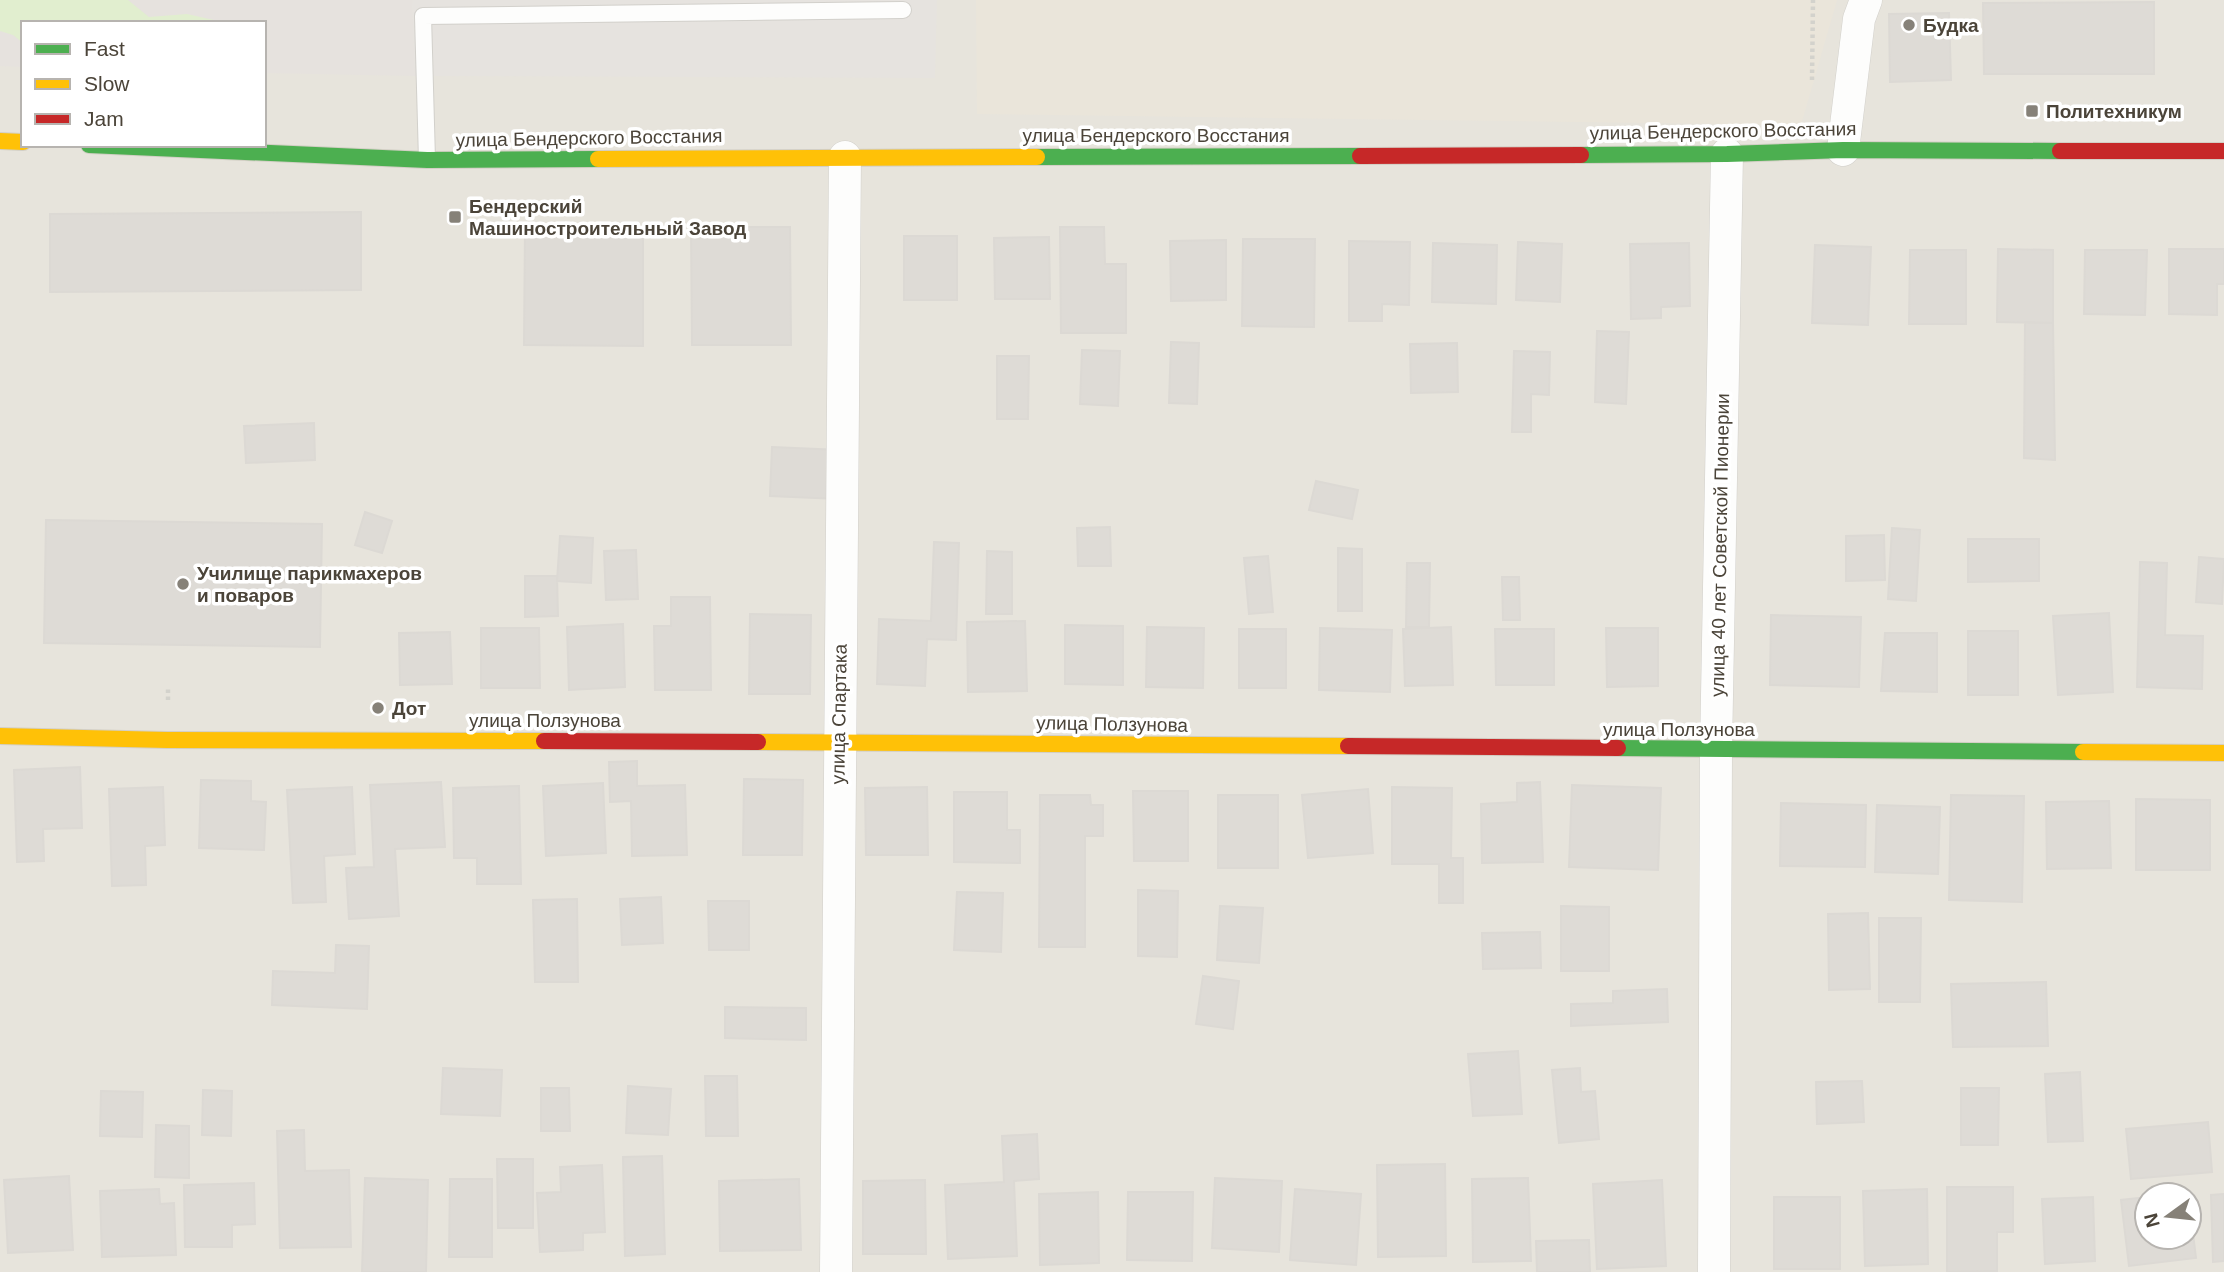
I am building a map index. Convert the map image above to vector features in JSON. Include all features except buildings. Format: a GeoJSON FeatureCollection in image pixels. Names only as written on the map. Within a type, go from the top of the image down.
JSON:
{"type":"FeatureCollection","features":[{"type":"Feature","properties":{"kind":"street"},"geometry":{"type":"LineString","coordinates":[[1843,150],[1859,19],[1866,0]]}},
{"type":"Feature","properties":{"kind":"street"},"geometry":{"type":"LineString","coordinates":[[0,141],[21,142]]}},
{"type":"Feature","properties":{"kind":"street","name":"улица Бендерского Восстания"},"geometry":{"type":"LineString","coordinates":[[134,147],[427,160],[1727,154],[1843,150],[2224,151]]}},
{"type":"Feature","properties":{"kind":"street","name":"улица 40 лет Советской Пионерии"},"geometry":{"type":"LineString","coordinates":[[1714,1272],[1716,750],[1727,154]]}},
{"type":"Feature","properties":{"kind":"street","name":"улица Спартака"},"geometry":{"type":"LineString","coordinates":[[836,1272],[838,742],[845,157]]}},
{"type":"Feature","properties":{"kind":"street","name":"улица Ползунова"},"geometry":{"type":"LineString","coordinates":[[0,736],[167,740],[838,742],[2224,753]]}},
{"type":"Feature","properties":{"kind":"lane"},"geometry":{"type":"LineString","coordinates":[[427,160],[423,16],[903,10]]}},
{"type":"Feature","properties":{"kind":"shaded area"},"geometry":{"type":"Polygon","coordinates":[[[0,0],[2224,0],[2224,1272],[0,1272],[0,0]]]}},
{"type":"Feature","properties":{"kind":"shaded area"},"geometry":{"type":"Polygon","coordinates":[[[0,0],[412,0],[415,76],[266,73],[266,21],[21,21],[21,67],[0,66],[0,0]]]}},
{"type":"Feature","properties":{"kind":"shaded area"},"geometry":{"type":"Polygon","coordinates":[[[412,0],[937,0],[935,78],[415,76],[412,0]]]}},
{"type":"Feature","properties":{"kind":"shaded area"},"geometry":{"type":"Polygon","coordinates":[[[976,0],[1837,0],[1801,125],[977,114],[976,0]]]}},
{"type":"Feature","properties":{"kind":"green space"},"geometry":{"type":"Polygon","coordinates":[[[0,0],[128,0],[149,17],[187,14],[218,21],[21,21],[21,41],[13,35],[0,31],[0,0]]]}},
{"type":"Feature","properties":{"kind":"traffic: fast"},"geometry":{"type":"LineString","coordinates":[[134,147],[427,160],[598,159]]}},
{"type":"Feature","properties":{"kind":"traffic: fast"},"geometry":{"type":"LineString","coordinates":[[1581,155],[1843,150],[2060,151]]}},
{"type":"Feature","properties":{"kind":"traffic: fast"},"geometry":{"type":"LineString","coordinates":[[1037,157],[1360,156]]}},
{"type":"Feature","properties":{"kind":"traffic: fast"},"geometry":{"type":"LineString","coordinates":[[1618,748],[2083,752]]}},
{"type":"Feature","properties":{"kind":"traffic: slow"},"geometry":{"type":"LineString","coordinates":[[0,141],[21,142]]}},
{"type":"Feature","properties":{"kind":"traffic: slow"},"geometry":{"type":"LineString","coordinates":[[598,159],[1037,157]]}},
{"type":"Feature","properties":{"kind":"traffic: slow"},"geometry":{"type":"LineString","coordinates":[[0,736],[167,740],[544,741]]}},
{"type":"Feature","properties":{"kind":"traffic: slow"},"geometry":{"type":"LineString","coordinates":[[758,742],[1348,746]]}},
{"type":"Feature","properties":{"kind":"traffic: slow"},"geometry":{"type":"LineString","coordinates":[[2083,752],[2224,753]]}},
{"type":"Feature","properties":{"kind":"traffic: jam"},"geometry":{"type":"LineString","coordinates":[[2060,151],[2224,151]]}},
{"type":"Feature","properties":{"kind":"traffic: jam"},"geometry":{"type":"LineString","coordinates":[[1360,156],[1581,155]]}},
{"type":"Feature","properties":{"kind":"traffic: jam"},"geometry":{"type":"LineString","coordinates":[[544,741],[758,742]]}},
{"type":"Feature","properties":{"kind":"traffic: jam"},"geometry":{"type":"LineString","coordinates":[[1348,746],[1618,748]]}},
{"type":"Feature","properties":{"kind":"place","name":"Будка"},"geometry":{"type":"Point","coordinates":[1909,25]}},
{"type":"Feature","properties":{"kind":"place","name":"Политехникум"},"geometry":{"type":"Point","coordinates":[2032,111]}},
{"type":"Feature","properties":{"kind":"place","name":"Бендерский Машиностроительный Завод"},"geometry":{"type":"Point","coordinates":[455,217]}},
{"type":"Feature","properties":{"kind":"place","name":"Училище парикмахеров и поваров"},"geometry":{"type":"Point","coordinates":[183,584]}},
{"type":"Feature","properties":{"kind":"place","name":"Дот"},"geometry":{"type":"Point","coordinates":[378,708]}}]}
